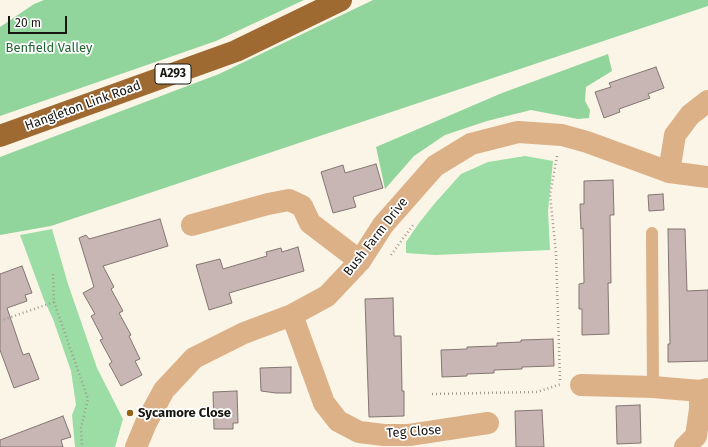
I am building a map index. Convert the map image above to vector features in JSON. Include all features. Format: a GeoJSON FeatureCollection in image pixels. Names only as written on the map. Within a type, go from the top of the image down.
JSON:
{"type":"FeatureCollection","features":[{"type":"Feature","properties":{"kind":"highway","name":"Hangleton Link Road"},"geometry":{"type":"LineString","coordinates":[[0,136],[236,51],[342,0]]}},
{"type":"Feature","properties":{"kind":"street"},"geometry":{"type":"LineString","coordinates":[[669,172],[675,135],[690,115],[708,101]]}},
{"type":"Feature","properties":{"kind":"street","name":"Bush Farm Drive"},"geometry":{"type":"LineString","coordinates":[[136,447],[146,423],[164,390],[194,358],[244,333],[292,315],[327,296],[360,261],[383,225],[435,166],[471,144],[518,132],[562,135],[587,142],[669,172],[708,177]]}},
{"type":"Feature","properties":{"kind":"street"},"geometry":{"type":"LineString","coordinates":[[192,225],[268,204],[290,200],[302,206],[310,223],[360,261]]}},
{"type":"Feature","properties":{"kind":"street","name":"Teg Close"},"geometry":{"type":"LineString","coordinates":[[292,315],[324,403],[338,421],[359,432],[384,441],[409,435],[488,423]]}},
{"type":"Feature","properties":{"kind":"street"},"geometry":{"type":"LineString","coordinates":[[581,385],[704,390],[696,436],[686,447]]}},
{"type":"Feature","properties":{"kind":"lane"},"geometry":{"type":"LineString","coordinates":[[652,233],[653,387]]}},
{"type":"Feature","properties":{"kind":"path"},"geometry":{"type":"LineString","coordinates":[[560,384],[556,253],[550,195],[562,135]]}},
{"type":"Feature","properties":{"kind":"path"},"geometry":{"type":"LineString","coordinates":[[550,157],[557,158]]}},
{"type":"Feature","properties":{"kind":"path"},"geometry":{"type":"LineString","coordinates":[[390,255],[413,224]]}},
{"type":"Feature","properties":{"kind":"path"},"geometry":{"type":"LineString","coordinates":[[53,274],[54,302],[88,399],[81,428],[82,447]]}},
{"type":"Feature","properties":{"kind":"path"},"geometry":{"type":"LineString","coordinates":[[0,321],[54,302]]}},
{"type":"Feature","properties":{"kind":"path"},"geometry":{"type":"LineString","coordinates":[[432,394],[537,392],[560,384],[581,385]]}},
{"type":"Feature","properties":{"kind":"green space","name":"Benfield Valley"},"geometry":{"type":"Polygon","coordinates":[[[44,0],[304,0],[216,41],[0,116],[0,27],[34,4],[44,0]]]}},
{"type":"Feature","properties":{"kind":"green space"},"geometry":{"type":"Polygon","coordinates":[[[373,0],[708,0],[708,6],[51,226],[0,235],[0,157],[219,74],[373,0]]]}},
{"type":"Feature","properties":{"kind":"green space"},"geometry":{"type":"Polygon","coordinates":[[[608,54],[612,71],[586,87],[585,101],[590,110],[589,118],[578,119],[531,110],[487,121],[445,135],[414,156],[385,189],[376,147],[502,93],[608,54]]]}},
{"type":"Feature","properties":{"kind":"green space"},"geometry":{"type":"Polygon","coordinates":[[[525,156],[553,161],[548,211],[550,250],[435,255],[406,253],[406,242],[419,223],[461,174],[488,162],[525,156]]]}},
{"type":"Feature","properties":{"kind":"green space"},"geometry":{"type":"Polygon","coordinates":[[[52,229],[68,284],[97,368],[123,419],[115,447],[75,447],[72,415],[76,405],[71,371],[53,319],[44,300],[20,235],[52,229]]]}},
{"type":"Feature","properties":{"kind":"building"},"geometry":{"type":"Polygon","coordinates":[[[656,67],[664,88],[648,94],[650,98],[619,109],[620,112],[604,118],[595,92],[611,87],[609,83],[656,67]]]}},
{"type":"Feature","properties":{"kind":"building"},"geometry":{"type":"Polygon","coordinates":[[[376,164],[383,188],[353,197],[356,207],[333,213],[321,172],[343,165],[345,173],[376,164]]]}},
{"type":"Feature","properties":{"kind":"building"},"geometry":{"type":"Polygon","coordinates":[[[613,180],[614,215],[610,215],[611,283],[608,283],[609,334],[582,335],[582,309],[579,309],[579,284],[584,283],[583,228],[581,229],[580,204],[584,204],[584,181],[613,180]]]}},
{"type":"Feature","properties":{"kind":"building"},"geometry":{"type":"Polygon","coordinates":[[[663,194],[664,210],[649,211],[648,195],[663,194]]]}},
{"type":"Feature","properties":{"kind":"building"},"geometry":{"type":"Polygon","coordinates":[[[160,219],[168,246],[103,266],[114,287],[111,289],[123,311],[119,313],[131,335],[129,336],[140,359],[135,361],[142,375],[121,386],[109,364],[112,362],[100,340],[103,339],[91,316],[95,314],[83,293],[94,287],[79,238],[86,235],[89,239],[160,219]]]}},
{"type":"Feature","properties":{"kind":"building"},"geometry":{"type":"Polygon","coordinates":[[[668,229],[685,229],[687,291],[708,290],[708,361],[668,362],[668,344],[670,344],[668,229]]]}},
{"type":"Feature","properties":{"kind":"building"},"geometry":{"type":"Polygon","coordinates":[[[298,247],[304,271],[229,293],[232,303],[209,310],[196,265],[220,259],[223,269],[267,256],[266,252],[281,248],[282,252],[298,247]]]}},
{"type":"Feature","properties":{"kind":"building"},"geometry":{"type":"Polygon","coordinates":[[[22,266],[32,293],[25,295],[27,301],[7,308],[23,355],[29,353],[39,379],[14,388],[0,350],[0,274],[22,266]]]}},
{"type":"Feature","properties":{"kind":"building"},"geometry":{"type":"Polygon","coordinates":[[[393,298],[394,336],[401,336],[404,416],[369,417],[365,299],[393,298]]]}},
{"type":"Feature","properties":{"kind":"building"},"geometry":{"type":"Polygon","coordinates":[[[553,339],[554,366],[522,367],[522,369],[494,370],[494,373],[442,377],[441,350],[497,346],[497,343],[521,342],[521,340],[553,339]]]}},
{"type":"Feature","properties":{"kind":"building"},"geometry":{"type":"Polygon","coordinates":[[[291,367],[291,393],[261,391],[260,368],[291,367]]]}},
{"type":"Feature","properties":{"kind":"building"},"geometry":{"type":"Polygon","coordinates":[[[237,391],[238,423],[233,423],[233,429],[214,429],[213,392],[237,391]]]}},
{"type":"Feature","properties":{"kind":"building"},"geometry":{"type":"Polygon","coordinates":[[[640,405],[641,443],[617,444],[616,406],[640,405]]]}},
{"type":"Feature","properties":{"kind":"building"},"geometry":{"type":"Polygon","coordinates":[[[542,410],[544,447],[516,447],[515,411],[542,410]]]}},
{"type":"Feature","properties":{"kind":"building"},"geometry":{"type":"Polygon","coordinates":[[[63,416],[71,437],[61,440],[63,447],[0,447],[0,440],[63,416]]]}},
{"type":"Feature","properties":{"kind":"place","name":"Sycamore Close"},"geometry":{"type":"Point","coordinates":[130,413]}}]}
